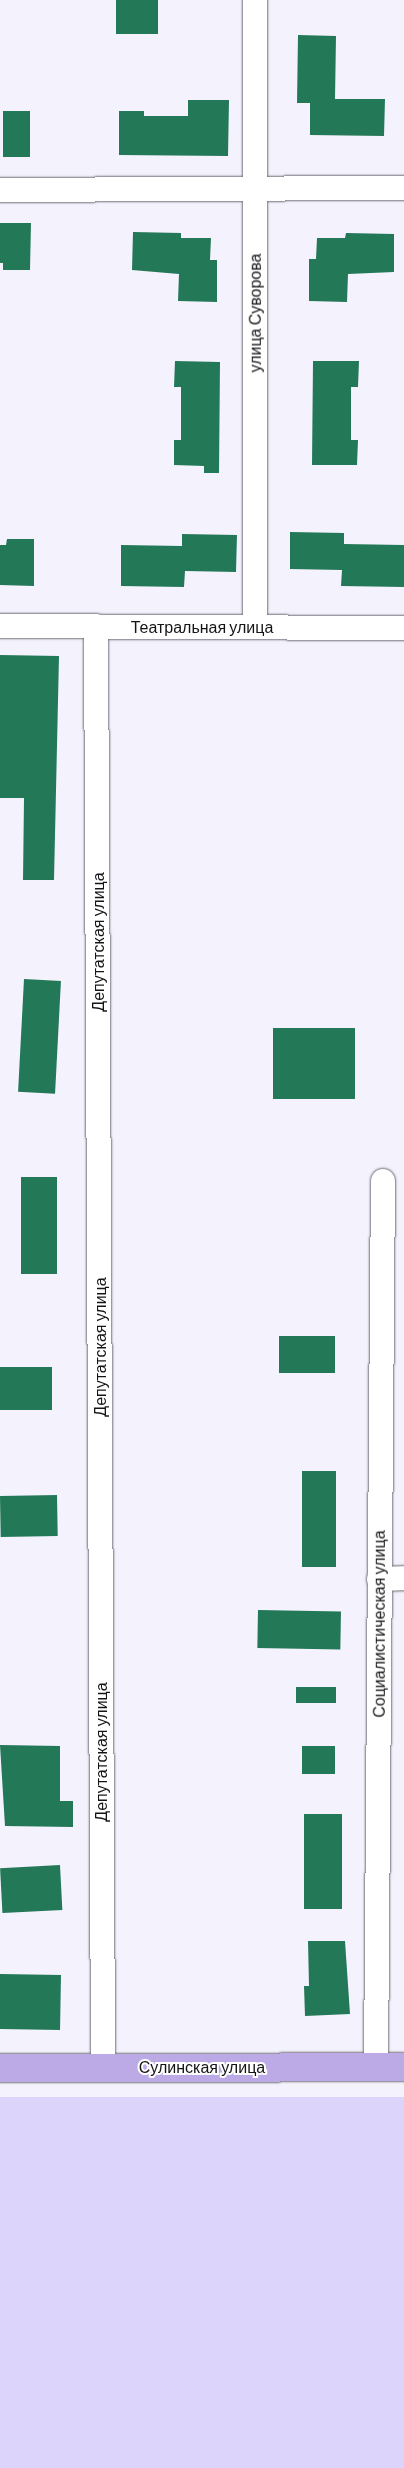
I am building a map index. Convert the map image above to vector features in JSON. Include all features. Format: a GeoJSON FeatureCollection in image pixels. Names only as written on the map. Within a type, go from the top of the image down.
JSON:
{"type":"FeatureCollection","features":[{"type":"Feature","properties":{"kind":"main road","name":"Сулинская улица"},"geometry":{"type":"LineString","coordinates":[[0,2068],[404,2067]]}},
{"type":"Feature","properties":{"kind":"street","name":"улица Суворова"},"geometry":{"type":"LineString","coordinates":[[254,0],[255,627]]}},
{"type":"Feature","properties":{"kind":"street"},"geometry":{"type":"LineString","coordinates":[[0,190],[404,188]]}},
{"type":"Feature","properties":{"kind":"street","name":"Театральная улица"},"geometry":{"type":"LineString","coordinates":[[0,626],[404,628]]}},
{"type":"Feature","properties":{"kind":"street","name":"Депутатская улица"},"geometry":{"type":"LineString","coordinates":[[96,626],[102,2067]]}},
{"type":"Feature","properties":{"kind":"street","name":"Социалистическая улица"},"geometry":{"type":"LineString","coordinates":[[376,2067],[382,1181]]}},
{"type":"Feature","properties":{"kind":"street"},"geometry":{"type":"LineString","coordinates":[[379,1578],[404,1578]]}},
{"type":"Feature","properties":{"kind":"shaded area"},"geometry":{"type":"Polygon","coordinates":[[[0,2097],[404,2097],[404,2468],[0,2468],[0,2097]]]}},
{"type":"Feature","properties":{"kind":"building"},"geometry":{"type":"Polygon","coordinates":[[[116,0],[158,0],[158,34],[116,34],[116,0]]]}},
{"type":"Feature","properties":{"kind":"building"},"geometry":{"type":"Polygon","coordinates":[[[298,35],[336,36],[335,99],[385,99],[384,136],[310,135],[310,103],[297,103],[298,35]]]}},
{"type":"Feature","properties":{"kind":"building"},"geometry":{"type":"Polygon","coordinates":[[[188,100],[229,100],[228,156],[119,155],[119,111],[144,111],[144,116],[188,116],[188,100]]]}},
{"type":"Feature","properties":{"kind":"building"},"geometry":{"type":"Polygon","coordinates":[[[3,111],[30,111],[30,157],[3,157],[3,111]]]}},
{"type":"Feature","properties":{"kind":"building"},"geometry":{"type":"Polygon","coordinates":[[[0,223],[31,223],[30,270],[3,270],[3,263],[0,263],[0,223]]]}},
{"type":"Feature","properties":{"kind":"building"},"geometry":{"type":"Polygon","coordinates":[[[133,232],[181,233],[181,238],[211,238],[210,260],[217,260],[217,302],[178,301],[179,274],[132,270],[133,232]]]}},
{"type":"Feature","properties":{"kind":"building"},"geometry":{"type":"Polygon","coordinates":[[[346,233],[394,234],[394,272],[348,274],[347,302],[309,301],[309,259],[316,259],[317,238],[345,238],[346,233]]]}},
{"type":"Feature","properties":{"kind":"building"},"geometry":{"type":"Polygon","coordinates":[[[175,361],[220,362],[219,473],[204,473],[204,466],[174,465],[174,440],[181,440],[181,387],[174,387],[175,361]]]}},
{"type":"Feature","properties":{"kind":"building"},"geometry":{"type":"Polygon","coordinates":[[[313,361],[359,361],[358,387],[351,387],[351,440],[358,440],[357,465],[312,465],[313,361]]]}},
{"type":"Feature","properties":{"kind":"building"},"geometry":{"type":"Polygon","coordinates":[[[290,532],[344,533],[344,544],[404,545],[404,587],[341,586],[342,570],[290,569],[290,532]]]}},
{"type":"Feature","properties":{"kind":"building"},"geometry":{"type":"Polygon","coordinates":[[[182,534],[237,535],[236,572],[185,571],[184,587],[121,586],[121,545],[182,546],[182,534]]]}},
{"type":"Feature","properties":{"kind":"building"},"geometry":{"type":"Polygon","coordinates":[[[7,539],[34,539],[34,586],[0,585],[0,545],[6,545],[7,539]]]}},
{"type":"Feature","properties":{"kind":"building"},"geometry":{"type":"Polygon","coordinates":[[[0,655],[59,656],[54,880],[23,880],[24,798],[0,798],[0,655]]]}},
{"type":"Feature","properties":{"kind":"building"},"geometry":{"type":"Polygon","coordinates":[[[24,979],[61,981],[55,1094],[18,1092],[24,979]]]}},
{"type":"Feature","properties":{"kind":"building"},"geometry":{"type":"Polygon","coordinates":[[[273,1028],[355,1028],[355,1099],[273,1099],[273,1028]]]}},
{"type":"Feature","properties":{"kind":"building"},"geometry":{"type":"Polygon","coordinates":[[[21,1177],[57,1177],[57,1274],[21,1274],[21,1177]]]}},
{"type":"Feature","properties":{"kind":"building"},"geometry":{"type":"Polygon","coordinates":[[[279,1336],[335,1336],[335,1373],[279,1373],[279,1336]]]}},
{"type":"Feature","properties":{"kind":"building"},"geometry":{"type":"Polygon","coordinates":[[[0,1367],[52,1367],[52,1410],[0,1410],[0,1367]]]}},
{"type":"Feature","properties":{"kind":"building"},"geometry":{"type":"Polygon","coordinates":[[[302,1471],[336,1471],[336,1567],[302,1567],[302,1471]]]}},
{"type":"Feature","properties":{"kind":"building"},"geometry":{"type":"Polygon","coordinates":[[[57,1495],[58,1536],[1,1537],[0,1496],[57,1495]]]}},
{"type":"Feature","properties":{"kind":"building"},"geometry":{"type":"Polygon","coordinates":[[[258,1610],[341,1611],[340,1649],[257,1648],[258,1610]]]}},
{"type":"Feature","properties":{"kind":"building"},"geometry":{"type":"Polygon","coordinates":[[[296,1687],[336,1687],[336,1703],[296,1703],[296,1687]]]}},
{"type":"Feature","properties":{"kind":"building"},"geometry":{"type":"Polygon","coordinates":[[[0,1745],[60,1746],[60,1801],[73,1801],[73,1827],[5,1826],[0,1745]]]}},
{"type":"Feature","properties":{"kind":"building"},"geometry":{"type":"Polygon","coordinates":[[[302,1746],[335,1746],[335,1774],[302,1774],[302,1746]]]}},
{"type":"Feature","properties":{"kind":"building"},"geometry":{"type":"Polygon","coordinates":[[[304,1814],[342,1814],[342,1909],[304,1909],[304,1814]]]}},
{"type":"Feature","properties":{"kind":"building"},"geometry":{"type":"Polygon","coordinates":[[[60,1865],[62,1910],[2,1913],[0,1868],[60,1865]]]}},
{"type":"Feature","properties":{"kind":"building"},"geometry":{"type":"Polygon","coordinates":[[[308,1941],[345,1941],[350,2014],[305,2016],[304,1986],[309,1986],[308,1941]]]}},
{"type":"Feature","properties":{"kind":"building"},"geometry":{"type":"Polygon","coordinates":[[[0,1974],[61,1975],[60,2030],[0,2029],[0,1974]]]}}]}
